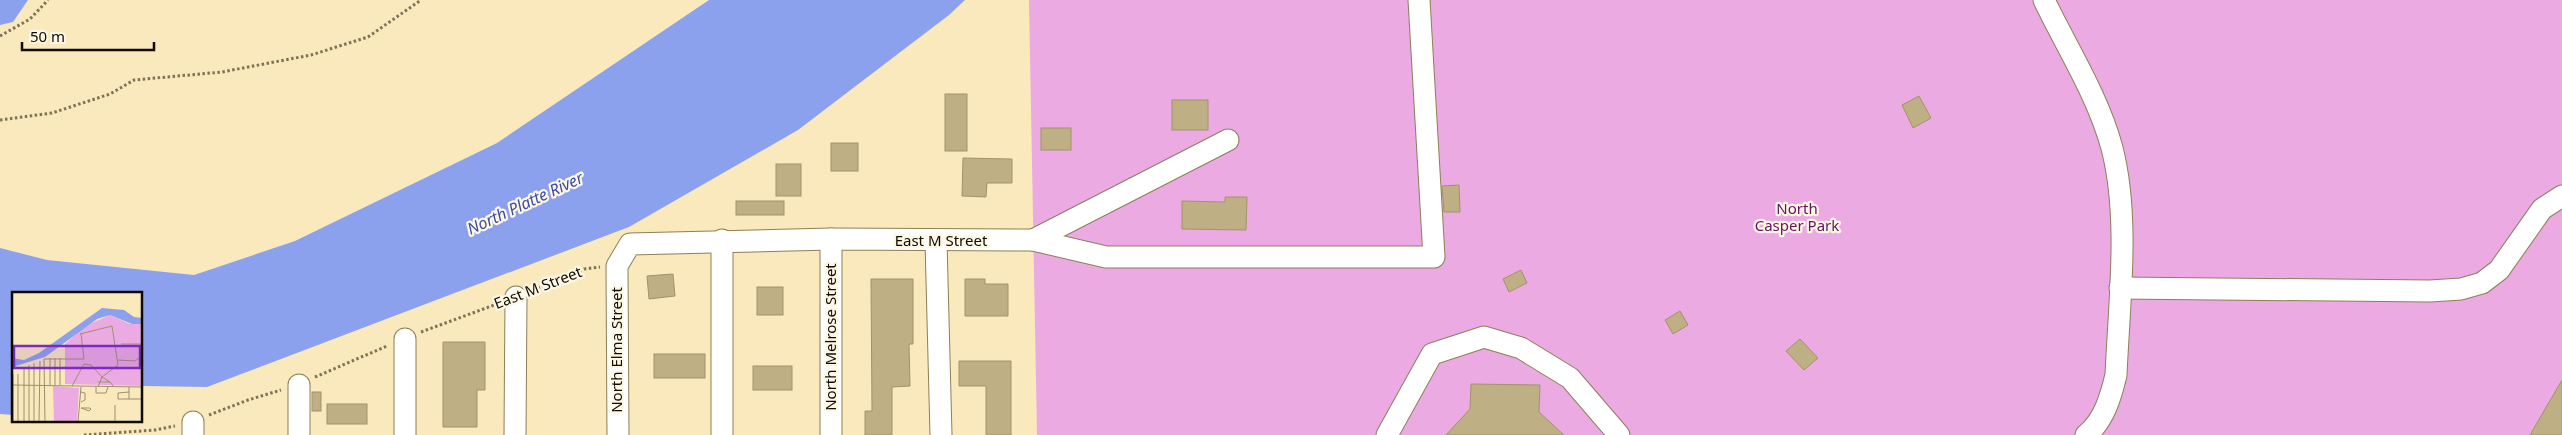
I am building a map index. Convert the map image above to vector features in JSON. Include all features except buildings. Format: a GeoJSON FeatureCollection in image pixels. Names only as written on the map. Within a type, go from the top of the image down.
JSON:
{"type":"FeatureCollection","features":[{"type":"Feature","properties":{"kind":"street"},"geometry":{"type":"LineString","coordinates":[[1033,240],[1106,257],[1434,257],[1419,0]]}},
{"type":"Feature","properties":{"kind":"street"},"geometry":{"type":"LineString","coordinates":[[2044,0],[2101,114],[2112,148],[2118,181],[2120,288],[2116,375],[2111,396],[2100,417],[2086,435]]}},
{"type":"Feature","properties":{"kind":"street"},"geometry":{"type":"LineString","coordinates":[[1033,240],[1228,140]]}},
{"type":"Feature","properties":{"kind":"street"},"geometry":{"type":"LineString","coordinates":[[2120,288],[2430,291],[2461,289],[2482,283],[2500,270],[2542,209],[2562,196]]}},
{"type":"Feature","properties":{"kind":"street","name":"North Melrose Street"},"geometry":{"type":"LineString","coordinates":[[831,239],[831,435]]}},
{"type":"Feature","properties":{"kind":"street"},"geometry":{"type":"LineString","coordinates":[[722,240],[722,435]]}},
{"type":"Feature","properties":{"kind":"street","name":"East M Street"},"geometry":{"type":"LineString","coordinates":[[617,266],[630,244],[722,240],[1033,240]]}},
{"type":"Feature","properties":{"kind":"street"},"geometry":{"type":"LineString","coordinates":[[936,241],[941,435]]}},
{"type":"Feature","properties":{"kind":"street","name":"North Elma Street"},"geometry":{"type":"LineString","coordinates":[[617,266],[618,435]]}},
{"type":"Feature","properties":{"kind":"street"},"geometry":{"type":"LineString","coordinates":[[515,435],[516,297]]}},
{"type":"Feature","properties":{"kind":"street"},"geometry":{"type":"LineString","coordinates":[[1387,435],[1432,354],[1484,337],[1521,348],[1570,378],[1619,435]]}},
{"type":"Feature","properties":{"kind":"street"},"geometry":{"type":"LineString","coordinates":[[405,339],[405,435]]}},
{"type":"Feature","properties":{"kind":"street"},"geometry":{"type":"LineString","coordinates":[[299,385],[299,435]]}},
{"type":"Feature","properties":{"kind":"path"},"geometry":{"type":"LineString","coordinates":[[0,36],[30,19],[48,0]]}},
{"type":"Feature","properties":{"kind":"path"},"geometry":{"type":"LineString","coordinates":[[0,120],[52,113],[110,94],[134,80],[222,72],[311,54],[368,37],[421,0]]}},
{"type":"Feature","properties":{"kind":"path","name":"East M Street"},"geometry":{"type":"LineString","coordinates":[[84,435],[193,428],[248,400],[299,385],[343,364],[584,269],[617,266]]}},
{"type":"Feature","properties":{"kind":"green space","name":"North Casper Park"},"geometry":{"type":"Polygon","coordinates":[[[1029,0],[2562,0],[2562,435],[1037,435],[1029,0]]]}},
{"type":"Feature","properties":{"kind":"water"},"geometry":{"type":"Polygon","coordinates":[[[0,0],[28,0],[13,22],[0,25],[0,0]]]}},
{"type":"Feature","properties":{"kind":"water","name":"North Platte River"},"geometry":{"type":"Polygon","coordinates":[[[709,0],[965,0],[949,15],[798,130],[629,227],[207,387],[142,386],[142,292],[12,292],[12,415],[0,414],[0,248],[47,260],[194,275],[295,241],[497,143],[709,0]]]}}]}
